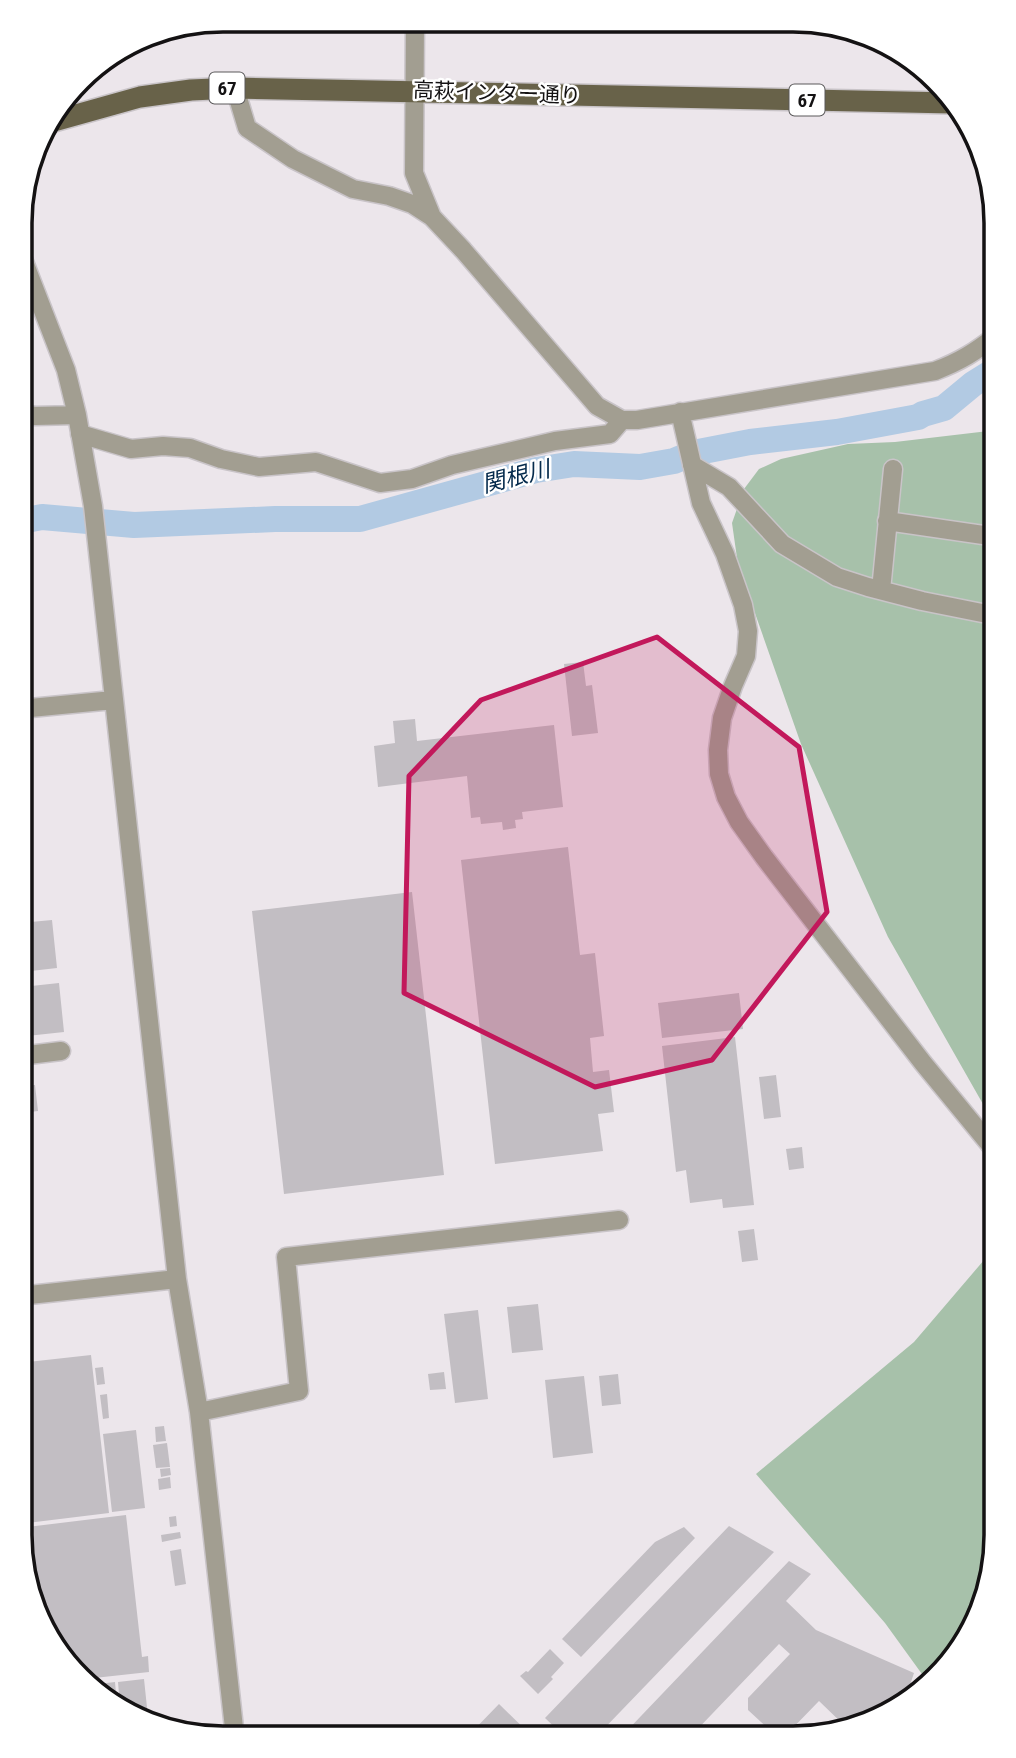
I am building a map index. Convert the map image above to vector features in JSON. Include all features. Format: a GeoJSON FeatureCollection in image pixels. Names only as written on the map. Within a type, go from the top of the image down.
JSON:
{"type":"FeatureCollection","features":[{"type":"Feature","properties":{"kind":"main road","name":"高萩インター通り"},"geometry":{"type":"LineString","coordinates":[[63,119],[140,97],[191,90],[235,88],[940,100]]}},
{"type":"Feature","properties":{"kind":"street"},"geometry":{"type":"LineString","coordinates":[[415,32],[414,173],[432,216]]}},
{"type":"Feature","properties":{"kind":"street"},"geometry":{"type":"LineString","coordinates":[[235,88],[247,128],[293,159],[354,189],[389,196],[412,204],[432,216],[597,406],[622,420],[636,420],[934,371],[960,362],[984,345]]}},
{"type":"Feature","properties":{"kind":"street"},"geometry":{"type":"LineString","coordinates":[[32,282],[66,370],[93,506],[177,1279],[199,1412],[234,1726]]}},
{"type":"Feature","properties":{"kind":"street"},"geometry":{"type":"LineString","coordinates":[[680,412],[701,503],[725,554],[743,605],[748,631],[746,656],[722,718],[718,750],[719,774],[726,797],[738,822],[772,868],[984,1137]]}},
{"type":"Feature","properties":{"kind":"street"},"geometry":{"type":"LineString","coordinates":[[32,415],[77,415]]}},
{"type":"Feature","properties":{"kind":"street"},"geometry":{"type":"LineString","coordinates":[[80,434],[131,449],[190,447],[220,459],[260,467],[316,462],[380,483],[412,479],[452,465],[555,441],[610,434],[622,420]]}},
{"type":"Feature","properties":{"kind":"street"},"geometry":{"type":"LineString","coordinates":[[692,465],[729,487],[782,544],[837,577],[922,601],[984,613]]}},
{"type":"Feature","properties":{"kind":"street"},"geometry":{"type":"LineString","coordinates":[[880,590],[892,469]]}},
{"type":"Feature","properties":{"kind":"street"},"geometry":{"type":"LineString","coordinates":[[887,521],[984,535]]}},
{"type":"Feature","properties":{"kind":"street"},"geometry":{"type":"LineString","coordinates":[[32,708],[113,700]]}},
{"type":"Feature","properties":{"kind":"street"},"geometry":{"type":"LineString","coordinates":[[32,1055],[61,1051]]}},
{"type":"Feature","properties":{"kind":"street"},"geometry":{"type":"LineString","coordinates":[[199,1412],[299,1391],[286,1257],[619,1220]]}},
{"type":"Feature","properties":{"kind":"street"},"geometry":{"type":"LineString","coordinates":[[32,1295],[177,1279]]}},
{"type":"Feature","properties":{"kind":"highlighted area"},"geometry":{"type":"Polygon","coordinates":[[[657,637],[799,747],[827,912],[712,1060],[595,1087],[404,993],[409,776],[481,700],[657,637]]]}},
{"type":"Feature","properties":{"kind":"green space"},"geometry":{"type":"Polygon","coordinates":[[[984,432],[984,1106],[888,937],[801,744],[738,565],[732,523],[744,489],[759,469],[781,459],[848,444],[895,442],[984,432]]]}},
{"type":"Feature","properties":{"kind":"green space"},"geometry":{"type":"Polygon","coordinates":[[[984,1260],[984,1548],[981,1573],[965,1620],[945,1652],[923,1676],[885,1623],[756,1474],[914,1342],[984,1260]]]}},
{"type":"Feature","properties":{"kind":"building"},"geometry":{"type":"Polygon","coordinates":[[[583,662],[586,686],[592,685],[598,733],[572,736],[564,664],[583,662]]]}},
{"type":"Feature","properties":{"kind":"building"},"geometry":{"type":"Polygon","coordinates":[[[415,719],[417,741],[554,725],[563,807],[522,812],[523,819],[515,820],[516,828],[503,830],[502,822],[481,824],[480,817],[471,818],[467,776],[378,787],[374,746],[395,743],[393,721],[415,719]]]}},
{"type":"Feature","properties":{"kind":"building"},"geometry":{"type":"Polygon","coordinates":[[[568,847],[580,955],[595,953],[604,1036],[590,1038],[593,1072],[609,1070],[614,1112],[598,1114],[603,1151],[495,1164],[461,860],[568,847]]]}},
{"type":"Feature","properties":{"kind":"building"},"geometry":{"type":"Polygon","coordinates":[[[412,892],[444,1175],[284,1194],[252,911],[412,892]]]}},
{"type":"Feature","properties":{"kind":"building"},"geometry":{"type":"Polygon","coordinates":[[[52,920],[57,968],[32,971],[32,922],[52,920]]]}},
{"type":"Feature","properties":{"kind":"building"},"geometry":{"type":"Polygon","coordinates":[[[59,983],[64,1032],[32,1035],[32,986],[59,983]]]}},
{"type":"Feature","properties":{"kind":"building"},"geometry":{"type":"Polygon","coordinates":[[[739,993],[743,1029],[662,1038],[658,1003],[739,993]]]}},
{"type":"Feature","properties":{"kind":"building"},"geometry":{"type":"Polygon","coordinates":[[[735,1037],[754,1205],[723,1208],[722,1199],[690,1203],[686,1170],[676,1172],[662,1046],[735,1037]]]}},
{"type":"Feature","properties":{"kind":"building"},"geometry":{"type":"Polygon","coordinates":[[[776,1075],[781,1117],[764,1119],[759,1077],[776,1075]]]}},
{"type":"Feature","properties":{"kind":"building"},"geometry":{"type":"Polygon","coordinates":[[[32,1085],[35,1085],[38,1111],[32,1112],[32,1085]]]}},
{"type":"Feature","properties":{"kind":"building"},"geometry":{"type":"Polygon","coordinates":[[[802,1147],[804,1168],[789,1170],[786,1149],[802,1147]]]}},
{"type":"Feature","properties":{"kind":"building"},"geometry":{"type":"Polygon","coordinates":[[[754,1229],[758,1260],[742,1262],[738,1231],[754,1229]]]}},
{"type":"Feature","properties":{"kind":"building"},"geometry":{"type":"Polygon","coordinates":[[[538,1304],[543,1350],[512,1353],[507,1307],[538,1304]]]}},
{"type":"Feature","properties":{"kind":"building"},"geometry":{"type":"Polygon","coordinates":[[[478,1310],[488,1399],[455,1403],[444,1314],[478,1310]]]}},
{"type":"Feature","properties":{"kind":"building"},"geometry":{"type":"Polygon","coordinates":[[[91,1355],[109,1513],[32,1522],[32,1362],[91,1355]]]}},
{"type":"Feature","properties":{"kind":"building"},"geometry":{"type":"Polygon","coordinates":[[[103,1367],[105,1384],[97,1385],[95,1368],[103,1367]]]}},
{"type":"Feature","properties":{"kind":"building"},"geometry":{"type":"Polygon","coordinates":[[[444,1372],[446,1389],[430,1390],[428,1374],[444,1372]]]}},
{"type":"Feature","properties":{"kind":"building"},"geometry":{"type":"Polygon","coordinates":[[[618,1374],[621,1404],[602,1406],[599,1376],[618,1374]]]}},
{"type":"Feature","properties":{"kind":"building"},"geometry":{"type":"Polygon","coordinates":[[[584,1376],[593,1453],[553,1458],[545,1380],[584,1376]]]}},
{"type":"Feature","properties":{"kind":"building"},"geometry":{"type":"Polygon","coordinates":[[[107,1394],[109,1418],[103,1419],[100,1395],[107,1394]]]}},
{"type":"Feature","properties":{"kind":"building"},"geometry":{"type":"Polygon","coordinates":[[[164,1426],[166,1441],[156,1442],[155,1427],[164,1426]]]}},
{"type":"Feature","properties":{"kind":"building"},"geometry":{"type":"Polygon","coordinates":[[[136,1430],[145,1508],[112,1512],[103,1434],[136,1430]]]}},
{"type":"Feature","properties":{"kind":"building"},"geometry":{"type":"Polygon","coordinates":[[[167,1443],[170,1467],[156,1468],[153,1445],[167,1443]]]}},
{"type":"Feature","properties":{"kind":"building"},"geometry":{"type":"Polygon","coordinates":[[[170,1468],[171,1475],[161,1477],[160,1469],[170,1468]]]}},
{"type":"Feature","properties":{"kind":"building"},"geometry":{"type":"Polygon","coordinates":[[[170,1477],[171,1488],[159,1490],[158,1479],[170,1477]]]}},
{"type":"Feature","properties":{"kind":"building"},"geometry":{"type":"Polygon","coordinates":[[[126,1515],[142,1657],[148,1656],[149,1672],[95,1678],[71,1652],[57,1631],[42,1597],[35,1573],[32,1526],[126,1515]]]}},
{"type":"Feature","properties":{"kind":"building"},"geometry":{"type":"Polygon","coordinates":[[[176,1516],[177,1526],[170,1527],[169,1517],[176,1516]]]}},
{"type":"Feature","properties":{"kind":"building"},"geometry":{"type":"Polygon","coordinates":[[[729,1526],[774,1552],[607,1726],[553,1726],[545,1718],[729,1526]]]}},
{"type":"Feature","properties":{"kind":"building"},"geometry":{"type":"Polygon","coordinates":[[[684,1527],[695,1538],[581,1657],[562,1639],[655,1542],[684,1527]]]}},
{"type":"Feature","properties":{"kind":"building"},"geometry":{"type":"Polygon","coordinates":[[[180,1532],[181,1538],[162,1542],[161,1535],[180,1532]]]}},
{"type":"Feature","properties":{"kind":"building"},"geometry":{"type":"Polygon","coordinates":[[[181,1549],[186,1584],[175,1586],[170,1551],[181,1549]]]}},
{"type":"Feature","properties":{"kind":"building"},"geometry":{"type":"Polygon","coordinates":[[[789,1561],[811,1574],[786,1601],[816,1630],[914,1673],[909,1688],[867,1712],[839,1721],[819,1701],[795,1726],[765,1726],[748,1710],[748,1698],[790,1654],[779,1644],[700,1726],[631,1726],[789,1561]]]}},
{"type":"Feature","properties":{"kind":"building"},"geometry":{"type":"Polygon","coordinates":[[[550,1649],[564,1663],[538,1694],[520,1676],[528,1672],[550,1649]]]}},
{"type":"Feature","properties":{"kind":"building"},"geometry":{"type":"Polygon","coordinates":[[[144,1679],[147,1711],[119,1696],[118,1682],[144,1679]]]}},
{"type":"Feature","properties":{"kind":"building"},"geometry":{"type":"Polygon","coordinates":[[[115,1682],[116,1694],[106,1687],[102,1684],[115,1682]]]}},
{"type":"Feature","properties":{"kind":"building"},"geometry":{"type":"Polygon","coordinates":[[[499,1704],[522,1726],[478,1726],[499,1704]]]}},
{"type":"Feature","properties":{"kind":"waterway","name":"関根川"},"geometry":{"type":"LineString","coordinates":[[32,519],[42,517],[134,525],[275,519],[360,519],[536,470],[574,464],[640,467],[750,442],[837,432],[918,417],[944,408],[984,377]]}}]}
